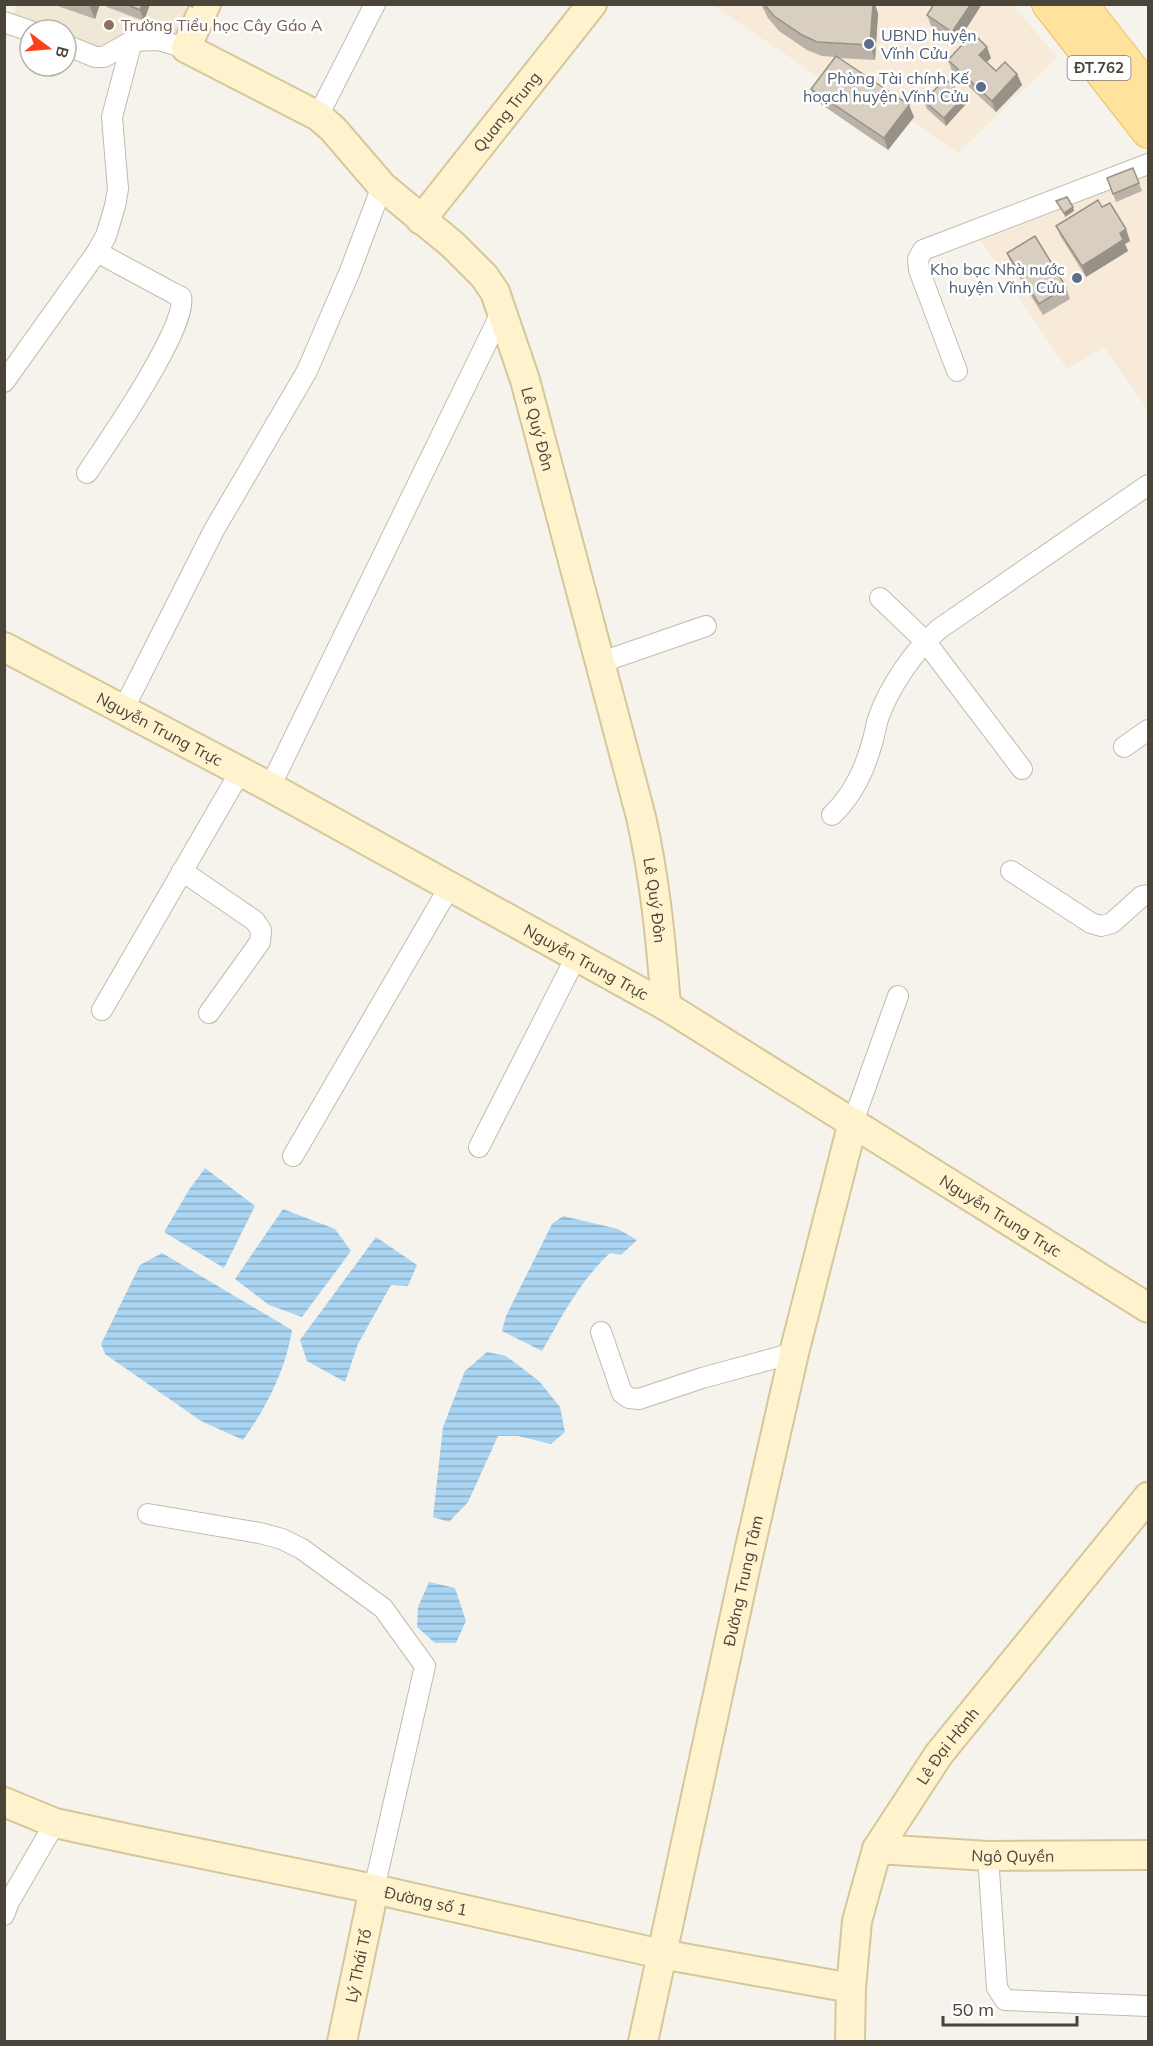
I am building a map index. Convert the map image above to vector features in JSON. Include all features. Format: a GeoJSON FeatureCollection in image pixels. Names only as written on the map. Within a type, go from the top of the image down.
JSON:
{"type":"FeatureCollection","features":[{"type":"Feature","properties":{"kind":"main road","name":"ĐT.762"},"geometry":{"type":"LineString","coordinates":[[1048,4],[1149,132]]}},
{"type":"Feature","properties":{"kind":"main road","name":"ĐT.762"},"geometry":{"type":"LineString","coordinates":[[1081,4],[1149,89]]}},
{"type":"Feature","properties":{"kind":"street"},"geometry":{"type":"LineString","coordinates":[[78,50],[95,57],[104,57],[132,40],[158,40],[186,48],[206,4]]}},
{"type":"Feature","properties":{"kind":"street"},"geometry":{"type":"LineString","coordinates":[[318,116],[375,4]]}},
{"type":"Feature","properties":{"kind":"street","name":"Quang Trung"},"geometry":{"type":"LineString","coordinates":[[421,220],[572,16],[592,4]]}},
{"type":"Feature","properties":{"kind":"street"},"geometry":{"type":"LineString","coordinates":[[4,382],[97,252],[105,236],[116,206],[118,189],[112,117],[132,40]]}},
{"type":"Feature","properties":{"kind":"street","name":"Lê Quý Đôn"},"geometry":{"type":"LineString","coordinates":[[186,48],[318,116],[333,129],[382,186],[453,245],[484,276],[495,292],[525,380],[641,817],[651,863],[660,924],[666,1006]]}},
{"type":"Feature","properties":{"kind":"street"},"geometry":{"type":"LineString","coordinates":[[957,371],[919,270],[918,259],[923,250],[1149,164]]}},
{"type":"Feature","properties":{"kind":"street"},"geometry":{"type":"LineString","coordinates":[[123,710],[214,530],[307,371],[327,327],[382,186]]}},
{"type":"Feature","properties":{"kind":"street"},"geometry":{"type":"LineString","coordinates":[[87,474],[158,363],[180,314],[182,302],[181,297],[97,252]]}},
{"type":"Feature","properties":{"kind":"street"},"geometry":{"type":"LineString","coordinates":[[270,787],[502,311]]}},
{"type":"Feature","properties":{"kind":"street"},"geometry":{"type":"LineString","coordinates":[[832,814],[852,791],[867,761],[886,698],[926,641],[949,622],[1149,485]]}},
{"type":"Feature","properties":{"kind":"street"},"geometry":{"type":"LineString","coordinates":[[880,598],[926,641],[1022,769]]}},
{"type":"Feature","properties":{"kind":"street"},"geometry":{"type":"LineString","coordinates":[[599,663],[706,626]]}},
{"type":"Feature","properties":{"kind":"street","name":"Nguyễn Trung Trực"},"geometry":{"type":"LineString","coordinates":[[4,647],[270,787],[666,1006],[1149,1308]]}},
{"type":"Feature","properties":{"kind":"street"},"geometry":{"type":"LineString","coordinates":[[1124,747],[1149,730]]}},
{"type":"Feature","properties":{"kind":"street"},"geometry":{"type":"LineString","coordinates":[[102,1010],[240,771]]}},
{"type":"Feature","properties":{"kind":"street"},"geometry":{"type":"LineString","coordinates":[[182,871],[255,921],[261,930],[260,942],[208,1013]]}},
{"type":"Feature","properties":{"kind":"street"},"geometry":{"type":"LineString","coordinates":[[1011,871],[1091,923],[1101,926],[1112,923],[1142,896],[1149,895]]}},
{"type":"Feature","properties":{"kind":"street"},"geometry":{"type":"LineString","coordinates":[[293,1156],[450,886]]}},
{"type":"Feature","properties":{"kind":"street"},"geometry":{"type":"LineString","coordinates":[[479,1147],[577,955]]}},
{"type":"Feature","properties":{"kind":"street"},"geometry":{"type":"LineString","coordinates":[[853,1122],[898,996]]}},
{"type":"Feature","properties":{"kind":"street","name":"Đường Trung Tâm"},"geometry":{"type":"LineString","coordinates":[[643,2042],[794,1353],[853,1122]]}},
{"type":"Feature","properties":{"kind":"street"},"geometry":{"type":"LineString","coordinates":[[601,1332],[622,1393],[629,1398],[639,1399],[702,1378],[794,1353]]}},
{"type":"Feature","properties":{"kind":"street","name":"Lê Đại Hành"},"geometry":{"type":"LineString","coordinates":[[850,2042],[851,1988],[857,1921],[877,1850],[939,1754],[1149,1497]]}},
{"type":"Feature","properties":{"kind":"street"},"geometry":{"type":"LineString","coordinates":[[148,1514],[260,1533],[282,1539],[302,1549],[383,1608],[425,1666],[374,1889]]}},
{"type":"Feature","properties":{"kind":"street","name":"Đường số 1"},"geometry":{"type":"LineString","coordinates":[[4,1802],[55,1823],[374,1889],[661,1954],[851,1988]]}},
{"type":"Feature","properties":{"kind":"street"},"geometry":{"type":"LineString","coordinates":[[4,1915],[14,1893],[55,1823]]}},
{"type":"Feature","properties":{"kind":"street","name":"Ngô Quyền"},"geometry":{"type":"LineString","coordinates":[[877,1850],[988,1856],[1149,1855]]}},
{"type":"Feature","properties":{"kind":"street"},"geometry":{"type":"LineString","coordinates":[[988,1856],[997,1988],[1005,2000],[1149,2006]]}},
{"type":"Feature","properties":{"kind":"street","name":"Lý Thái Tổ"},"geometry":{"type":"LineString","coordinates":[[342,2042],[374,1889]]}},
{"type":"Feature","properties":{"kind":"shaded area","name":"Trường Tiểu học Cây Gáo A"},"geometry":{"type":"Polygon","coordinates":[[[17,5],[194,5],[179,39],[100,50],[78,42],[78,18],[18,19],[12,17],[17,5]]]}},
{"type":"Feature","properties":{"kind":"shaded area","name":"UBND huyện Vĩnh Cửu"},"geometry":{"type":"Polygon","coordinates":[[[712,5],[1013,5],[1057,57],[958,153],[911,120],[888,150],[815,100],[828,83],[712,5]]]}},
{"type":"Feature","properties":{"kind":"shaded area","name":"Kho bạc Nhà nước huyện Vĩnh Cửu"},"geometry":{"type":"Polygon","coordinates":[[[1143,172],[1148,180],[1148,410],[1104,347],[1067,369],[977,235],[1143,172]]]}},
{"type":"Feature","properties":{"kind":"water"},"geometry":{"type":"Polygon","coordinates":[[[205,1168],[255,1206],[224,1268],[164,1232],[205,1168]]]}},
{"type":"Feature","properties":{"kind":"water"},"geometry":{"type":"Polygon","coordinates":[[[283,1209],[335,1229],[351,1251],[302,1317],[269,1305],[235,1279],[283,1209]]]}},
{"type":"Feature","properties":{"kind":"water"},"geometry":{"type":"Polygon","coordinates":[[[563,1216],[618,1229],[637,1240],[621,1255],[610,1253],[599,1264],[572,1299],[542,1351],[502,1331],[506,1316],[552,1224],[563,1216]]]}},
{"type":"Feature","properties":{"kind":"water"},"geometry":{"type":"Polygon","coordinates":[[[376,1237],[417,1265],[408,1286],[391,1285],[358,1344],[345,1382],[307,1361],[300,1340],[376,1237]]]}},
{"type":"Feature","properties":{"kind":"water"},"geometry":{"type":"Polygon","coordinates":[[[162,1253],[292,1330],[285,1359],[274,1388],[260,1415],[243,1440],[201,1421],[105,1354],[101,1344],[140,1265],[162,1253]]]}},
{"type":"Feature","properties":{"kind":"water"},"geometry":{"type":"Polygon","coordinates":[[[487,1352],[506,1356],[539,1381],[560,1407],[565,1432],[551,1444],[518,1436],[498,1436],[468,1502],[449,1522],[433,1517],[443,1427],[465,1371],[487,1352]]]}},
{"type":"Feature","properties":{"kind":"water"},"geometry":{"type":"Polygon","coordinates":[[[429,1582],[455,1588],[466,1621],[456,1643],[435,1643],[417,1627],[418,1607],[429,1582]]]}},
{"type":"Feature","properties":{"kind":"building"},"geometry":{"type":"Polygon","coordinates":[[[126,4],[142,4],[140,10],[126,4]]]}},
{"type":"Feature","properties":{"kind":"building"},"geometry":{"type":"Polygon","coordinates":[[[764,4],[873,4],[870,45],[817,42],[774,16],[764,4]]]}},
{"type":"Feature","properties":{"kind":"building"},"geometry":{"type":"Polygon","coordinates":[[[934,4],[971,4],[952,32],[927,15],[934,4]]]}},
{"type":"Feature","properties":{"kind":"building"},"geometry":{"type":"Polygon","coordinates":[[[973,33],[987,47],[979,55],[996,71],[1005,62],[1017,74],[992,101],[948,60],[973,33]]]}},
{"type":"Feature","properties":{"kind":"building"},"geometry":{"type":"Polygon","coordinates":[[[836,56],[909,105],[884,138],[811,89],[836,56]]]}},
{"type":"Feature","properties":{"kind":"building"},"geometry":{"type":"Polygon","coordinates":[[[945,79],[964,96],[944,118],[924,101],[945,79]]]}},
{"type":"Feature","properties":{"kind":"building"},"geometry":{"type":"Polygon","coordinates":[[[1133,168],[1139,183],[1113,194],[1107,178],[1133,168]]]}},
{"type":"Feature","properties":{"kind":"building"},"geometry":{"type":"Polygon","coordinates":[[[1067,197],[1073,207],[1064,213],[1056,201],[1067,197]]]}},
{"type":"Feature","properties":{"kind":"building"},"geometry":{"type":"Polygon","coordinates":[[[1098,200],[1102,207],[1110,203],[1126,229],[1120,233],[1123,240],[1082,266],[1056,226],[1098,200]]]}},
{"type":"Feature","properties":{"kind":"building"},"geometry":{"type":"Polygon","coordinates":[[[1035,236],[1066,287],[1039,304],[1007,253],[1035,236]]]}},
{"type":"Feature","properties":{"kind":"place","name":"Trường Tiểu học Cây Gáo A"},"geometry":{"type":"Point","coordinates":[109,25]}},
{"type":"Feature","properties":{"kind":"place","name":"UBND huyện Vĩnh Cửu"},"geometry":{"type":"Point","coordinates":[869,44]}},
{"type":"Feature","properties":{"kind":"place","name":"Phòng Tài chính Kế hoạch huyện Vĩnh Cửu"},"geometry":{"type":"Point","coordinates":[981,87]}},
{"type":"Feature","properties":{"kind":"place","name":"Kho bạc Nhà nước huyện Vĩnh Cửu"},"geometry":{"type":"Point","coordinates":[1077,278]}}]}
